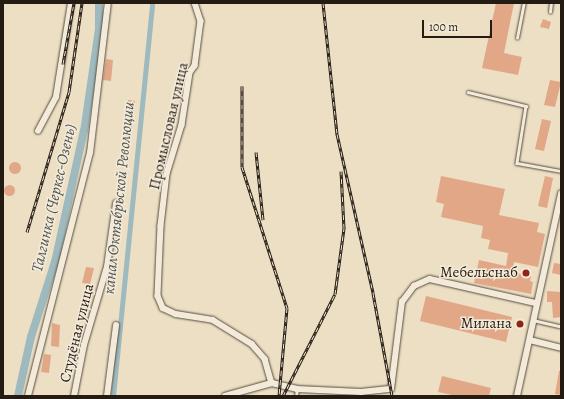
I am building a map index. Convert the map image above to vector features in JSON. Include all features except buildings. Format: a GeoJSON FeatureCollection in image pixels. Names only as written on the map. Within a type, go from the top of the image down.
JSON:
{"type":"FeatureCollection","features":[{"type":"Feature","properties":{"kind":"street"},"geometry":{"type":"LineString","coordinates":[[38,131],[56,98],[71,3]]}},
{"type":"Feature","properties":{"kind":"street"},"geometry":{"type":"LineString","coordinates":[[28,396],[90,153],[108,3]]}},
{"type":"Feature","properties":{"kind":"street","name":"Промысловая улица"},"geometry":{"type":"LineString","coordinates":[[196,3],[201,21],[195,66],[190,73],[182,125],[167,174],[158,296],[163,308],[176,314],[213,320],[252,344],[265,359],[272,382]]}},
{"type":"Feature","properties":{"kind":"street"},"geometry":{"type":"LineString","coordinates":[[517,396],[530,340],[536,303],[561,194]]}},
{"type":"Feature","properties":{"kind":"street","name":"Студёная улица"},"geometry":{"type":"LineString","coordinates":[[74,396],[84,345],[107,267],[116,204]]}},
{"type":"Feature","properties":{"kind":"street"},"geometry":{"type":"LineString","coordinates":[[225,396],[272,382],[297,389],[361,392],[391,388],[402,302],[414,286],[430,279],[536,303]]}},
{"type":"Feature","properties":{"kind":"street"},"geometry":{"type":"LineString","coordinates":[[107,396],[116,326]]}},
{"type":"Feature","properties":{"kind":"street"},"geometry":{"type":"LineString","coordinates":[[530,340],[561,348]]}},
{"type":"Feature","properties":{"kind":"lane"},"geometry":{"type":"LineString","coordinates":[[517,38],[524,3]]}},
{"type":"Feature","properties":{"kind":"lane"},"geometry":{"type":"LineString","coordinates":[[550,12],[551,3]]}},
{"type":"Feature","properties":{"kind":"lane"},"geometry":{"type":"LineString","coordinates":[[468,92],[526,106],[517,163],[561,171]]}},
{"type":"Feature","properties":{"kind":"lane"},"geometry":{"type":"LineString","coordinates":[[533,320],[559,326]]}},
{"type":"Feature","properties":{"kind":"lane"},"geometry":{"type":"LineString","coordinates":[[296,396],[297,389]]}},
{"type":"Feature","properties":{"kind":"waterway","name":"Талгинка (Черкес-Озень)"},"geometry":{"type":"LineString","coordinates":[[18,396],[31,337],[55,262],[85,125],[99,29],[99,3]]}},
{"type":"Feature","properties":{"kind":"waterway","name":"канал Октябрьской Революции"},"geometry":{"type":"LineString","coordinates":[[113,396],[152,3]]}},
{"type":"Feature","properties":{"kind":"railway"},"geometry":{"type":"LineString","coordinates":[[63,64],[74,3]]}},
{"type":"Feature","properties":{"kind":"railway"},"geometry":{"type":"LineString","coordinates":[[27,232],[69,92],[82,3]]}},
{"type":"Feature","properties":{"kind":"railway"},"geometry":{"type":"LineString","coordinates":[[323,3],[337,134],[373,293],[392,396]]}},
{"type":"Feature","properties":{"kind":"railway"},"geometry":{"type":"LineString","coordinates":[[242,86],[242,167],[287,308],[279,396]]}},
{"type":"Feature","properties":{"kind":"railway"},"geometry":{"type":"LineString","coordinates":[[256,152],[263,220]]}},
{"type":"Feature","properties":{"kind":"railway"},"geometry":{"type":"LineString","coordinates":[[283,396],[335,294],[344,228],[341,171]]}},
{"type":"Feature","properties":{"kind":"place","name":"Мебельснаб"},"geometry":{"type":"Point","coordinates":[526,273]}},
{"type":"Feature","properties":{"kind":"place","name":"Милана"},"geometry":{"type":"Point","coordinates":[520,324]}}]}
